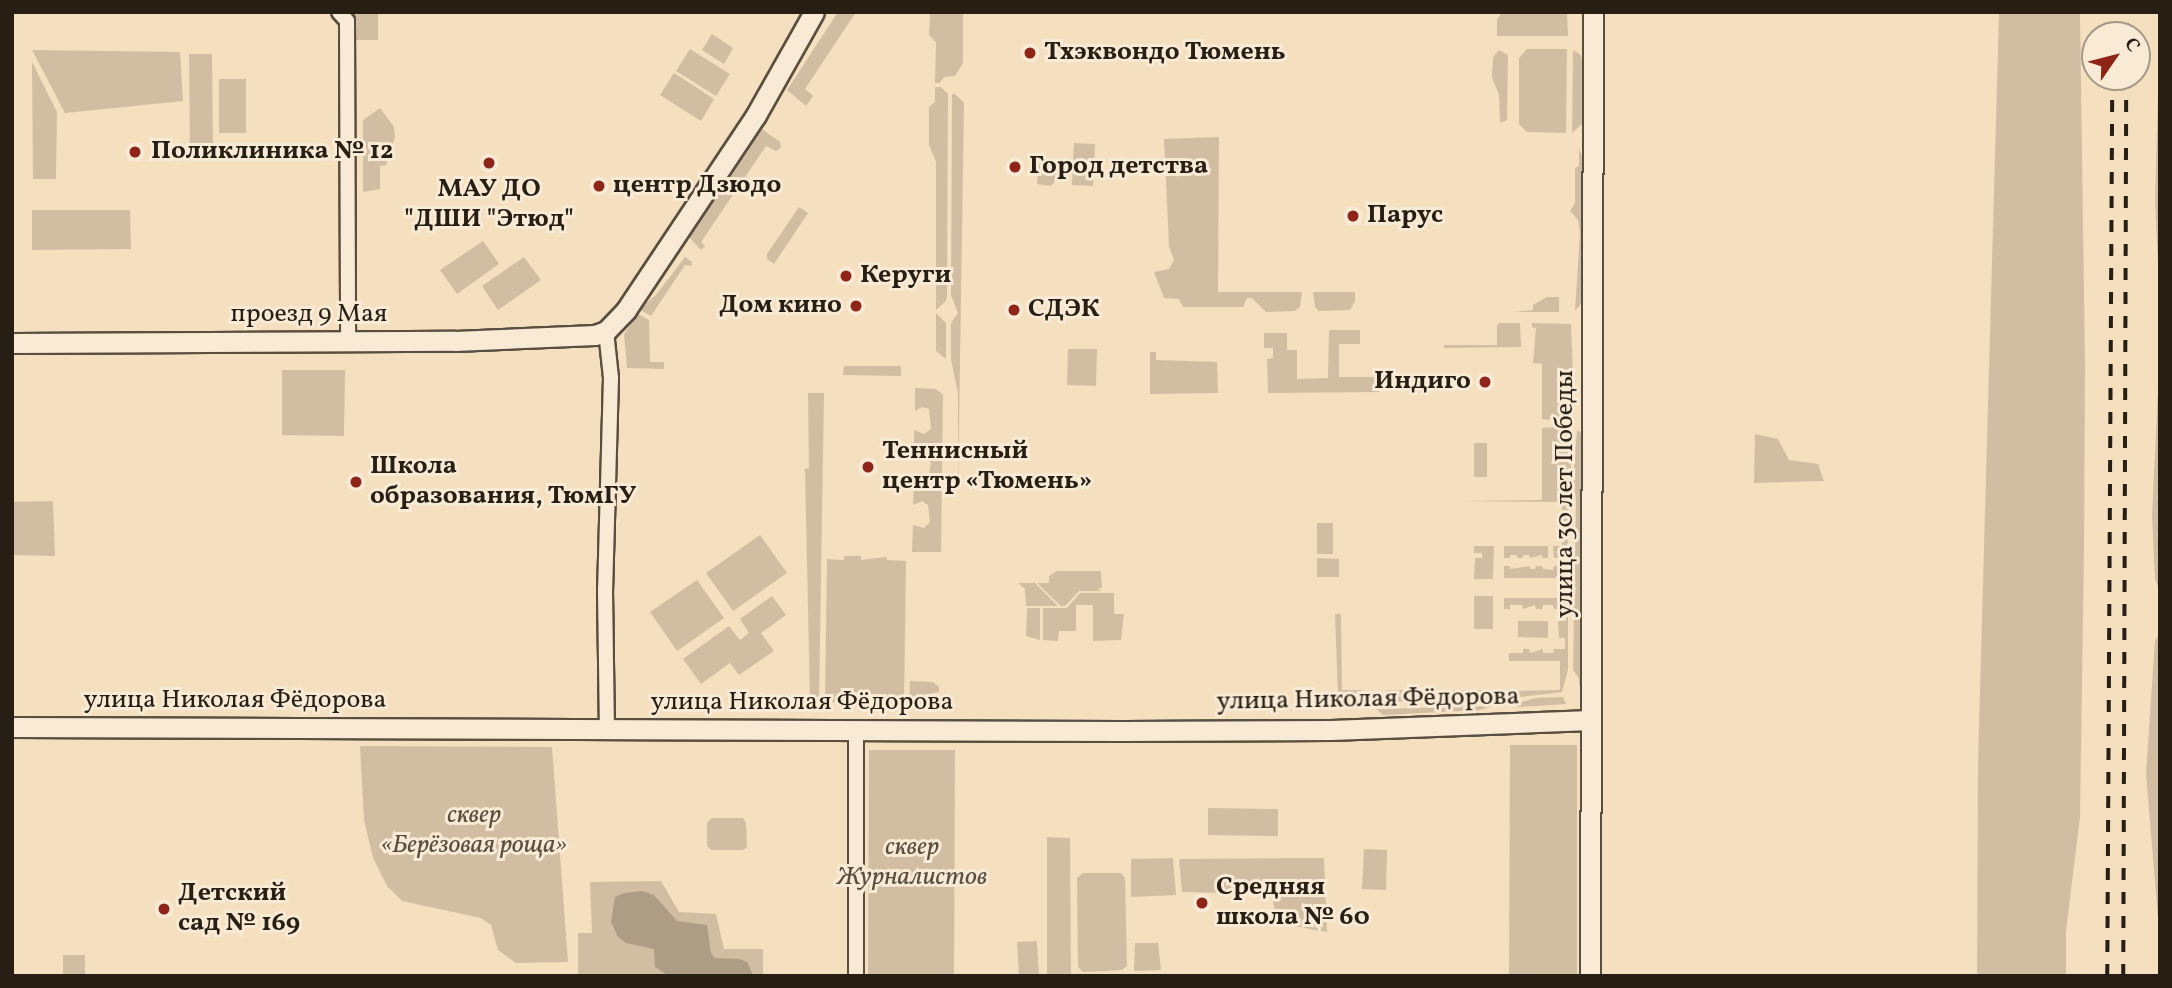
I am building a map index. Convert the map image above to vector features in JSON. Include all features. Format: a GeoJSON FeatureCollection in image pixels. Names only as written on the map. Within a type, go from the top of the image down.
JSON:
{"type":"FeatureCollection","features":[{"type":"Feature","properties":{"kind":"street"},"geometry":{"type":"LineString","coordinates":[[339,12],[347,21],[348,341]]}},
{"type":"Feature","properties":{"kind":"street"},"geometry":{"type":"LineString","coordinates":[[607,729],[605,590],[611,378],[606,331],[625,310],[756,115],[814,12]]}},
{"type":"Feature","properties":{"kind":"street","name":"улица 30 лет Победы"},"geometry":{"type":"LineString","coordinates":[[1590,976],[1593,12]]}},
{"type":"Feature","properties":{"kind":"street","name":"проезд 9 Мая"},"geometry":{"type":"LineString","coordinates":[[12,343],[455,341],[595,335],[606,331]]}},
{"type":"Feature","properties":{"kind":"street","name":"улица Николая Фёдорова"},"geometry":{"type":"LineString","coordinates":[[12,727],[1331,730],[1591,720]]}},
{"type":"Feature","properties":{"kind":"street"},"geometry":{"type":"LineString","coordinates":[[856,729],[856,976]]}},
{"type":"Feature","properties":{"kind":"green space"},"geometry":{"type":"Polygon","coordinates":[[[354,12],[378,12],[378,40],[354,40],[354,12]]]}},
{"type":"Feature","properties":{"kind":"green space"},"geometry":{"type":"Polygon","coordinates":[[[838,12],[856,12],[805,89],[813,96],[806,106],[787,90],[838,12]]]}},
{"type":"Feature","properties":{"kind":"green space"},"geometry":{"type":"Polygon","coordinates":[[[930,12],[963,12],[963,63],[955,76],[944,77],[940,83],[935,83],[936,42],[929,35],[930,12]]]}},
{"type":"Feature","properties":{"kind":"green space"},"geometry":{"type":"Polygon","coordinates":[[[1999,12],[2080,12],[2085,365],[2084,550],[2080,817],[2066,931],[2066,976],[1977,976],[1978,762],[1999,12]]]}},
{"type":"Feature","properties":{"kind":"green space"},"geometry":{"type":"Polygon","coordinates":[[[1567,13],[1568,36],[1497,36],[1497,19],[1501,14],[1567,13]]]}},
{"type":"Feature","properties":{"kind":"green space"},"geometry":{"type":"Polygon","coordinates":[[[2160,25],[2160,310],[2155,199],[2160,25]]]}},
{"type":"Feature","properties":{"kind":"green space"},"geometry":{"type":"Polygon","coordinates":[[[712,34],[733,48],[724,64],[702,50],[712,34]]]}},
{"type":"Feature","properties":{"kind":"green space"},"geometry":{"type":"Polygon","coordinates":[[[690,49],[730,74],[716,96],[676,71],[690,49]]]}},
{"type":"Feature","properties":{"kind":"green space"},"geometry":{"type":"Polygon","coordinates":[[[1527,49],[1567,49],[1566,133],[1527,132],[1519,124],[1519,58],[1527,49]]]}},
{"type":"Feature","properties":{"kind":"green space"},"geometry":{"type":"Polygon","coordinates":[[[32,50],[180,52],[183,101],[65,113],[32,50]]]}},
{"type":"Feature","properties":{"kind":"green space"},"geometry":{"type":"Polygon","coordinates":[[[1499,50],[1508,55],[1507,120],[1500,123],[1499,95],[1492,77],[1493,57],[1499,50]]]}},
{"type":"Feature","properties":{"kind":"green space"},"geometry":{"type":"Polygon","coordinates":[[[1573,50],[1581,55],[1582,61],[1582,124],[1572,133],[1573,50]]]}},
{"type":"Feature","properties":{"kind":"green space"},"geometry":{"type":"Polygon","coordinates":[[[189,54],[212,54],[213,148],[190,148],[189,54]]]}},
{"type":"Feature","properties":{"kind":"green space"},"geometry":{"type":"Polygon","coordinates":[[[32,62],[57,112],[56,179],[33,179],[32,62]]]}},
{"type":"Feature","properties":{"kind":"green space"},"geometry":{"type":"Polygon","coordinates":[[[674,73],[714,99],[701,121],[660,95],[674,73]]]}},
{"type":"Feature","properties":{"kind":"green space"},"geometry":{"type":"Polygon","coordinates":[[[219,79],[246,79],[246,133],[219,133],[219,79]]]}},
{"type":"Feature","properties":{"kind":"green space"},"geometry":{"type":"Polygon","coordinates":[[[935,87],[941,87],[948,94],[947,295],[946,301],[936,310],[936,162],[929,145],[929,107],[935,102],[935,87]]]}},
{"type":"Feature","properties":{"kind":"green space"},"geometry":{"type":"Polygon","coordinates":[[[952,94],[964,103],[958,494],[958,393],[951,360],[951,323],[958,313],[951,295],[952,94]]]}},
{"type":"Feature","properties":{"kind":"green space"},"geometry":{"type":"Polygon","coordinates":[[[380,108],[394,127],[395,137],[386,165],[380,166],[380,189],[363,192],[363,120],[380,108]]]}},
{"type":"Feature","properties":{"kind":"green space"},"geometry":{"type":"Polygon","coordinates":[[[762,129],[780,142],[781,148],[776,151],[766,146],[701,242],[705,246],[701,250],[689,237],[762,129]]]}},
{"type":"Feature","properties":{"kind":"green space"},"geometry":{"type":"Polygon","coordinates":[[[1219,137],[1218,292],[1302,292],[1300,307],[1295,311],[1266,312],[1252,298],[1247,298],[1243,307],[1183,307],[1179,299],[1164,298],[1154,272],[1169,269],[1174,260],[1169,246],[1164,139],[1219,137]]]}},
{"type":"Feature","properties":{"kind":"green space"},"geometry":{"type":"Polygon","coordinates":[[[1074,143],[1095,144],[1093,186],[1072,185],[1074,143]]]}},
{"type":"Feature","properties":{"kind":"green space"},"geometry":{"type":"Polygon","coordinates":[[[1579,149],[1584,160],[1582,302],[1575,311],[1580,233],[1578,220],[1570,211],[1575,203],[1575,168],[1579,166],[1579,149]]]}},
{"type":"Feature","properties":{"kind":"green space"},"geometry":{"type":"Polygon","coordinates":[[[1039,160],[1059,161],[1058,180],[1050,186],[1037,184],[1039,160]]]}},
{"type":"Feature","properties":{"kind":"green space"},"geometry":{"type":"Polygon","coordinates":[[[799,207],[808,213],[774,264],[767,259],[767,254],[799,207]]]}},
{"type":"Feature","properties":{"kind":"green space"},"geometry":{"type":"Polygon","coordinates":[[[32,210],[130,210],[131,249],[32,250],[32,210]]]}},
{"type":"Feature","properties":{"kind":"green space"},"geometry":{"type":"Polygon","coordinates":[[[483,241],[499,264],[457,294],[440,270],[483,241]]]}},
{"type":"Feature","properties":{"kind":"green space"},"geometry":{"type":"Polygon","coordinates":[[[524,257],[541,280],[498,310],[482,286],[524,257]]]}},
{"type":"Feature","properties":{"kind":"green space"},"geometry":{"type":"Polygon","coordinates":[[[685,257],[692,262],[691,266],[685,265],[651,316],[642,311],[640,308],[656,295],[685,257]]]}},
{"type":"Feature","properties":{"kind":"green space"},"geometry":{"type":"Polygon","coordinates":[[[1313,292],[1355,292],[1355,301],[1350,310],[1319,311],[1315,307],[1313,292]]]}},
{"type":"Feature","properties":{"kind":"green space"},"geometry":{"type":"Polygon","coordinates":[[[1547,297],[1559,297],[1559,312],[1513,312],[1533,310],[1533,305],[1547,297]]]}},
{"type":"Feature","properties":{"kind":"green space"},"geometry":{"type":"Polygon","coordinates":[[[936,313],[946,323],[946,359],[936,351],[936,313]]]}},
{"type":"Feature","properties":{"kind":"green space"},"geometry":{"type":"Polygon","coordinates":[[[638,314],[649,320],[650,362],[664,362],[664,369],[627,368],[624,334],[638,314]]]}},
{"type":"Feature","properties":{"kind":"green space"},"geometry":{"type":"Polygon","coordinates":[[[1520,323],[1521,347],[1444,348],[1444,345],[1497,345],[1497,325],[1520,323]]]}},
{"type":"Feature","properties":{"kind":"green space"},"geometry":{"type":"Polygon","coordinates":[[[1532,323],[1571,324],[1574,401],[1571,417],[1559,421],[1542,419],[1542,364],[1533,363],[1536,328],[1532,327],[1532,323]]]}},
{"type":"Feature","properties":{"kind":"green space"},"geometry":{"type":"Polygon","coordinates":[[[1329,330],[1360,330],[1360,344],[1339,344],[1339,377],[1380,377],[1380,392],[1268,393],[1267,359],[1273,358],[1273,348],[1264,348],[1264,333],[1287,333],[1287,350],[1297,350],[1297,379],[1328,378],[1329,330]]]}},
{"type":"Feature","properties":{"kind":"green space"},"geometry":{"type":"Polygon","coordinates":[[[2160,346],[2160,592],[2155,579],[2152,516],[2160,346]]]}},
{"type":"Feature","properties":{"kind":"green space"},"geometry":{"type":"Polygon","coordinates":[[[1068,349],[1097,349],[1096,386],[1067,385],[1068,349]]]}},
{"type":"Feature","properties":{"kind":"green space"},"geometry":{"type":"Polygon","coordinates":[[[1150,352],[1156,352],[1156,360],[1217,362],[1218,393],[1150,394],[1150,352]]]}},
{"type":"Feature","properties":{"kind":"green space"},"geometry":{"type":"Polygon","coordinates":[[[844,366],[901,366],[901,376],[843,375],[844,366]]]}},
{"type":"Feature","properties":{"kind":"green space"},"geometry":{"type":"Polygon","coordinates":[[[282,370],[345,370],[344,436],[282,435],[282,370]]]}},
{"type":"Feature","properties":{"kind":"green space"},"geometry":{"type":"Polygon","coordinates":[[[915,388],[936,389],[943,395],[941,552],[912,552],[913,525],[924,528],[930,522],[928,505],[922,501],[913,505],[914,477],[922,481],[928,479],[931,463],[925,455],[914,457],[914,430],[924,434],[931,429],[929,409],[922,407],[915,411],[915,388]]]}},
{"type":"Feature","properties":{"kind":"green space"},"geometry":{"type":"Polygon","coordinates":[[[808,393],[824,393],[819,701],[810,701],[805,469],[809,468],[808,393]]]}},
{"type":"Feature","properties":{"kind":"green space"},"geometry":{"type":"Polygon","coordinates":[[[1542,428],[1571,428],[1573,442],[1568,500],[1568,670],[1562,692],[1511,698],[1510,691],[1560,690],[1560,661],[1509,661],[1509,653],[1523,653],[1523,649],[1529,649],[1530,653],[1543,649],[1543,653],[1553,653],[1554,649],[1565,649],[1565,638],[1559,638],[1558,621],[1566,621],[1566,610],[1554,609],[1553,605],[1543,605],[1542,609],[1536,609],[1535,605],[1523,609],[1522,605],[1510,605],[1510,609],[1504,609],[1504,598],[1565,598],[1566,578],[1504,578],[1504,566],[1510,566],[1510,569],[1530,566],[1530,569],[1535,569],[1536,566],[1542,566],[1543,569],[1553,570],[1554,566],[1565,566],[1565,558],[1554,558],[1553,546],[1562,546],[1562,502],[1458,501],[1542,500],[1542,428]]]}},
{"type":"Feature","properties":{"kind":"green space"},"geometry":{"type":"Polygon","coordinates":[[[1577,430],[1583,434],[1583,686],[1579,686],[1579,679],[1573,670],[1576,499],[1573,480],[1577,430]]]}},
{"type":"Feature","properties":{"kind":"green space"},"geometry":{"type":"Polygon","coordinates":[[[1755,434],[1778,439],[1789,460],[1818,464],[1824,481],[1754,483],[1755,434]]]}},
{"type":"Feature","properties":{"kind":"green space"},"geometry":{"type":"Polygon","coordinates":[[[1474,443],[1487,443],[1487,477],[1474,477],[1474,443]]]}},
{"type":"Feature","properties":{"kind":"green space"},"geometry":{"type":"Polygon","coordinates":[[[53,501],[55,556],[12,555],[12,502],[53,501]]]}},
{"type":"Feature","properties":{"kind":"green space"},"geometry":{"type":"Polygon","coordinates":[[[1317,523],[1333,523],[1333,554],[1317,554],[1317,523]]]}},
{"type":"Feature","properties":{"kind":"green space"},"geometry":{"type":"Polygon","coordinates":[[[760,535],[787,573],[733,611],[706,573],[760,535]]]}},
{"type":"Feature","properties":{"kind":"green space"},"geometry":{"type":"Polygon","coordinates":[[[1474,546],[1494,546],[1493,579],[1474,579],[1475,558],[1482,558],[1482,553],[1474,553],[1474,546]]]}},
{"type":"Feature","properties":{"kind":"green space"},"geometry":{"type":"Polygon","coordinates":[[[1504,546],[1548,546],[1548,558],[1542,558],[1542,555],[1530,558],[1529,555],[1523,555],[1523,558],[1517,558],[1517,555],[1510,555],[1510,558],[1504,558],[1504,546]]]}},
{"type":"Feature","properties":{"kind":"green space"},"geometry":{"type":"Polygon","coordinates":[[[844,556],[861,556],[861,560],[886,557],[887,560],[906,561],[904,703],[825,702],[827,559],[844,560],[844,556]]]}},
{"type":"Feature","properties":{"kind":"green space"},"geometry":{"type":"Polygon","coordinates":[[[1317,558],[1339,559],[1339,577],[1317,577],[1317,558]]]}},
{"type":"Feature","properties":{"kind":"green space"},"geometry":{"type":"Polygon","coordinates":[[[1057,571],[1101,571],[1102,588],[1097,589],[1101,591],[1079,591],[1065,606],[1061,606],[1037,583],[1049,583],[1049,576],[1057,571]]]}},
{"type":"Feature","properties":{"kind":"green space"},"geometry":{"type":"Polygon","coordinates":[[[697,580],[724,618],[677,651],[650,612],[697,580]]]}},
{"type":"Feature","properties":{"kind":"green space"},"geometry":{"type":"Polygon","coordinates":[[[1018,583],[1035,583],[1058,606],[1026,606],[1025,589],[1018,583]]]}},
{"type":"Feature","properties":{"kind":"green space"},"geometry":{"type":"Polygon","coordinates":[[[1080,593],[1114,593],[1114,614],[1124,614],[1121,640],[1093,641],[1093,605],[1076,605],[1076,631],[1059,631],[1058,641],[1043,640],[1043,608],[1067,608],[1080,593]]]}},
{"type":"Feature","properties":{"kind":"green space"},"geometry":{"type":"Polygon","coordinates":[[[772,596],[786,615],[761,633],[774,651],[739,675],[730,663],[701,684],[683,659],[729,626],[740,640],[749,633],[740,619],[772,596]]]}},
{"type":"Feature","properties":{"kind":"green space"},"geometry":{"type":"Polygon","coordinates":[[[1474,596],[1493,596],[1493,629],[1474,629],[1474,596]]]}},
{"type":"Feature","properties":{"kind":"green space"},"geometry":{"type":"Polygon","coordinates":[[[1027,608],[1040,608],[1040,640],[1026,636],[1027,608]]]}},
{"type":"Feature","properties":{"kind":"green space"},"geometry":{"type":"Polygon","coordinates":[[[1335,614],[1341,614],[1342,690],[1361,690],[1361,702],[1351,695],[1338,695],[1335,614]]]}},
{"type":"Feature","properties":{"kind":"green space"},"geometry":{"type":"Polygon","coordinates":[[[1518,621],[1548,621],[1548,638],[1518,637],[1518,621]]]}},
{"type":"Feature","properties":{"kind":"green space"},"geometry":{"type":"Polygon","coordinates":[[[2160,634],[2160,943],[2146,773],[2155,640],[2160,634]]]}},
{"type":"Feature","properties":{"kind":"green space"},"geometry":{"type":"Polygon","coordinates":[[[910,681],[933,682],[939,687],[939,692],[929,694],[928,703],[909,703],[910,681]]]}},
{"type":"Feature","properties":{"kind":"green space"},"geometry":{"type":"Polygon","coordinates":[[[1387,690],[1497,690],[1497,700],[1388,702],[1387,690]]]}},
{"type":"Feature","properties":{"kind":"green space"},"geometry":{"type":"Polygon","coordinates":[[[1563,697],[1566,704],[1518,707],[1514,704],[1536,698],[1563,697]]]}},
{"type":"Feature","properties":{"kind":"green space"},"geometry":{"type":"Polygon","coordinates":[[[1493,706],[1480,710],[1383,715],[1376,709],[1493,706]]]}},
{"type":"Feature","properties":{"kind":"green space"},"geometry":{"type":"Polygon","coordinates":[[[1510,745],[1577,745],[1577,976],[1509,976],[1510,745]]]}},
{"type":"Feature","properties":{"kind":"green space","name":"сквер «Берёзовая роща»"},"geometry":{"type":"Polygon","coordinates":[[[360,746],[552,747],[568,962],[516,963],[498,950],[491,925],[481,918],[402,901],[387,886],[373,858],[364,820],[360,746]]]}},
{"type":"Feature","properties":{"kind":"green space","name":"сквер Журналистов"},"geometry":{"type":"Polygon","coordinates":[[[869,750],[955,750],[954,976],[868,976],[869,750]]]}},
{"type":"Feature","properties":{"kind":"green space"},"geometry":{"type":"Polygon","coordinates":[[[1208,808],[1278,809],[1278,836],[1208,835],[1208,808]]]}},
{"type":"Feature","properties":{"kind":"green space"},"geometry":{"type":"Polygon","coordinates":[[[712,818],[743,818],[746,823],[747,847],[743,850],[711,850],[707,846],[707,823],[712,818]]]}},
{"type":"Feature","properties":{"kind":"green space"},"geometry":{"type":"Polygon","coordinates":[[[1047,837],[1070,838],[1071,975],[1047,975],[1047,837]]]}},
{"type":"Feature","properties":{"kind":"green space"},"geometry":{"type":"Polygon","coordinates":[[[1364,849],[1387,850],[1386,890],[1362,889],[1364,849]]]}},
{"type":"Feature","properties":{"kind":"green space"},"geometry":{"type":"Polygon","coordinates":[[[1173,858],[1176,895],[1131,897],[1131,859],[1173,858]]]}},
{"type":"Feature","properties":{"kind":"green space"},"geometry":{"type":"Polygon","coordinates":[[[1324,858],[1327,932],[1277,923],[1272,894],[1182,892],[1179,859],[1324,858]]]}},
{"type":"Feature","properties":{"kind":"green space"},"geometry":{"type":"Polygon","coordinates":[[[1083,873],[1121,873],[1125,878],[1127,966],[1122,970],[1083,972],[1078,967],[1077,878],[1083,873]]]}},
{"type":"Feature","properties":{"kind":"green space"},"geometry":{"type":"Polygon","coordinates":[[[661,881],[679,912],[716,914],[724,949],[763,949],[763,976],[574,976],[578,975],[578,933],[592,933],[590,882],[661,881]]]}},
{"type":"Feature","properties":{"kind":"green space"},"geometry":{"type":"Polygon","coordinates":[[[1037,941],[1039,976],[1019,976],[1017,942],[1037,941]]]}},
{"type":"Feature","properties":{"kind":"green space"},"geometry":{"type":"Polygon","coordinates":[[[1135,943],[1158,943],[1161,970],[1134,971],[1135,943]]]}},
{"type":"Feature","properties":{"kind":"green space"},"geometry":{"type":"Polygon","coordinates":[[[63,955],[85,955],[85,976],[63,976],[63,955]]]}},
{"type":"Feature","properties":{"kind":"shaded area"},"geometry":{"type":"Polygon","coordinates":[[[642,891],[654,895],[677,921],[707,925],[711,953],[715,958],[740,959],[748,963],[753,976],[669,976],[655,967],[654,949],[626,943],[618,937],[611,922],[615,897],[642,891]]]}},
{"type":"Feature","properties":{"kind":"railway"},"geometry":{"type":"LineString","coordinates":[[2113,12],[2113,21]]}},
{"type":"Feature","properties":{"kind":"railway"},"geometry":{"type":"LineString","coordinates":[[2127,12],[2127,21]]}},
{"type":"Feature","properties":{"kind":"railway"},"geometry":{"type":"LineString","coordinates":[[2107,976],[2112,91]]}},
{"type":"Feature","properties":{"kind":"railway"},"geometry":{"type":"LineString","coordinates":[[2123,976],[2126,91]]}},
{"type":"Feature","properties":{"kind":"place","name":"Тхэквондо Тюмень"},"geometry":{"type":"Point","coordinates":[1030,53]}},
{"type":"Feature","properties":{"kind":"place","name":"Поликлиника № 12"},"geometry":{"type":"Point","coordinates":[135,152]}},
{"type":"Feature","properties":{"kind":"place","name":"МАУ ДО \"ДШИ \"Этюд\""},"geometry":{"type":"Point","coordinates":[489,163]}},
{"type":"Feature","properties":{"kind":"place","name":"Город детства"},"geometry":{"type":"Point","coordinates":[1015,167]}},
{"type":"Feature","properties":{"kind":"place","name":"центр Дзюдо"},"geometry":{"type":"Point","coordinates":[599,186]}},
{"type":"Feature","properties":{"kind":"place","name":"Парус"},"geometry":{"type":"Point","coordinates":[1353,216]}},
{"type":"Feature","properties":{"kind":"place","name":"Керуги"},"geometry":{"type":"Point","coordinates":[846,276]}},
{"type":"Feature","properties":{"kind":"place","name":"Дом кино"},"geometry":{"type":"Point","coordinates":[856,306]}},
{"type":"Feature","properties":{"kind":"place","name":"СДЭК"},"geometry":{"type":"Point","coordinates":[1014,310]}},
{"type":"Feature","properties":{"kind":"place","name":"Индиго"},"geometry":{"type":"Point","coordinates":[1485,382]}},
{"type":"Feature","properties":{"kind":"place","name":"Теннисный центр «Тюмень»"},"geometry":{"type":"Point","coordinates":[868,467]}},
{"type":"Feature","properties":{"kind":"place","name":"Школа образования, ТюмГУ"},"geometry":{"type":"Point","coordinates":[356,482]}},
{"type":"Feature","properties":{"kind":"place","name":"Средняя школа № 60"},"geometry":{"type":"Point","coordinates":[1202,903]}},
{"type":"Feature","properties":{"kind":"place","name":"Детский сад № 169"},"geometry":{"type":"Point","coordinates":[164,909]}}]}
